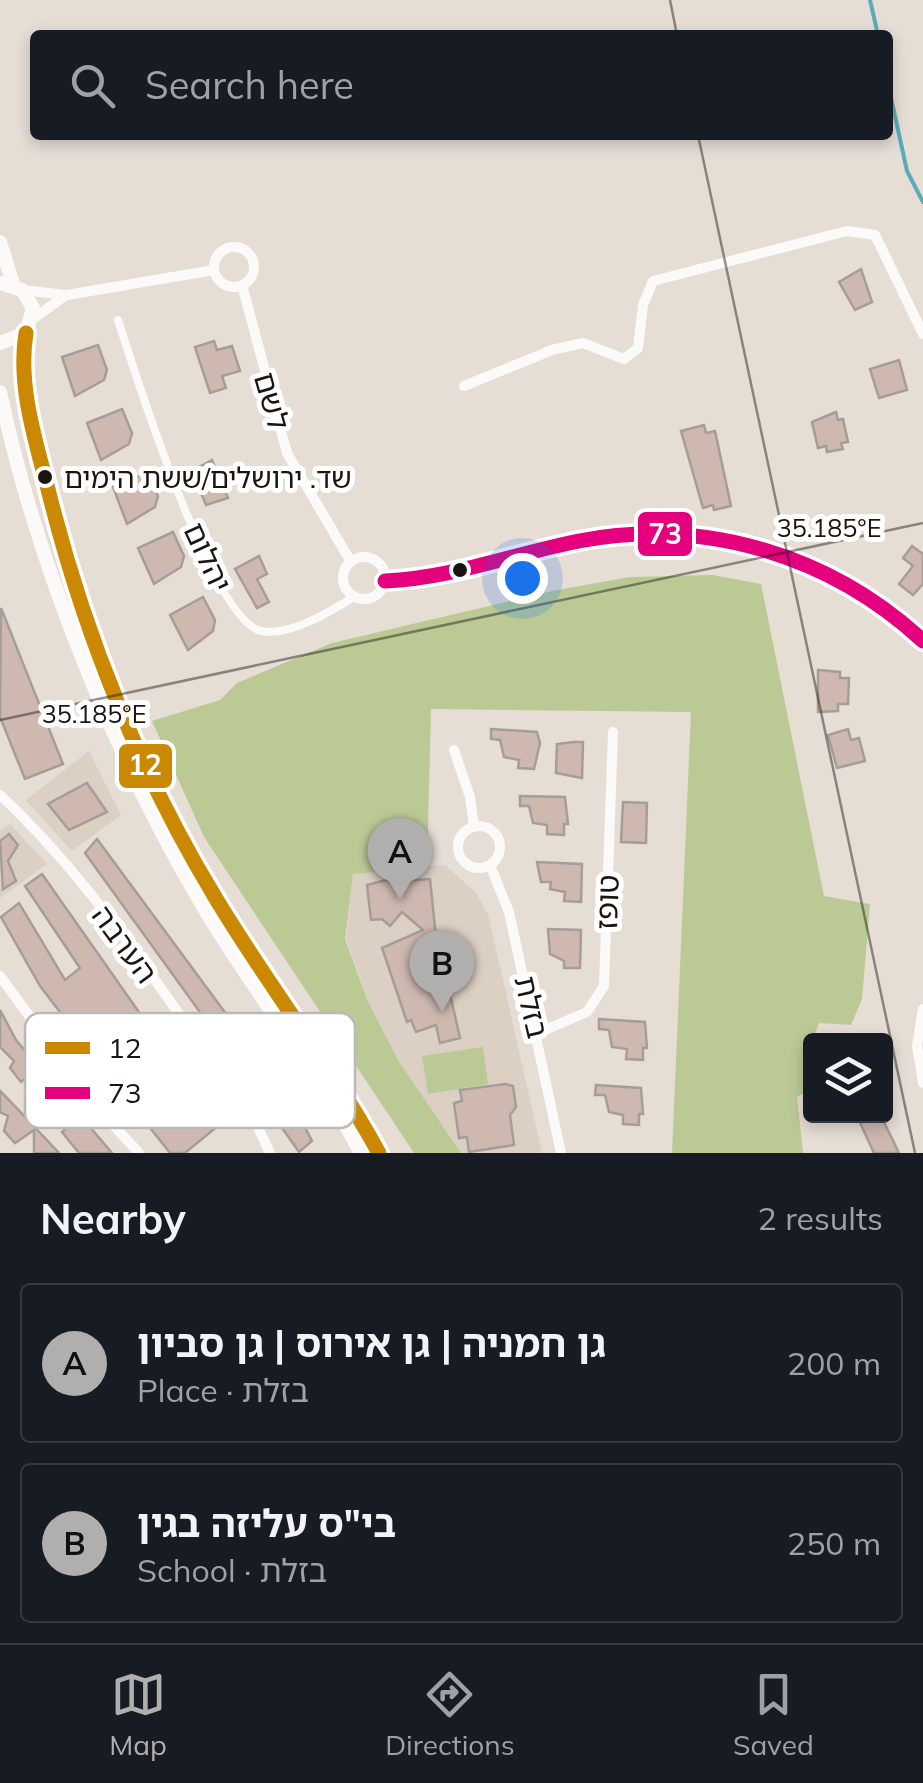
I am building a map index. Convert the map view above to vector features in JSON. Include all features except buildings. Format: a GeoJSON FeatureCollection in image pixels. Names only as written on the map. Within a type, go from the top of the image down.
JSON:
{"type":"FeatureCollection","features":[{"type":"Feature","properties":{"kind":"main road"},"geometry":{"type":"LineString","coordinates":[[0,242],[12,286],[32,302],[23,364],[60,536],[128,724],[212,893],[290,1013]]}},
{"type":"Feature","properties":{"kind":"main road"},"geometry":{"type":"LineString","coordinates":[[0,344],[30,326]]}},
{"type":"Feature","properties":{"kind":"main road"},"geometry":{"type":"LineString","coordinates":[[0,392],[22,483],[70,618],[134,774],[216,928],[271,1013]]}},
{"type":"Feature","properties":{"kind":"main road"},"geometry":{"type":"LineString","coordinates":[[355,1114],[380,1153]]}},
{"type":"Feature","properties":{"kind":"main road"},"geometry":{"type":"LineString","coordinates":[[346,1128],[362,1153]]}},
{"type":"Feature","properties":{"kind":"street"},"geometry":{"type":"LineString","coordinates":[[464,386],[552,350],[583,343],[624,359],[638,348],[643,305],[653,281],[847,232],[875,235],[888,253],[923,334]]}},
{"type":"Feature","properties":{"kind":"street"},"geometry":{"type":"LineString","coordinates":[[241,247],[254,266],[242,285],[226,285],[214,270],[218,254],[241,247]]}},
{"type":"Feature","properties":{"kind":"street"},"geometry":{"type":"LineString","coordinates":[[12,286],[65,296],[214,270]]}},
{"type":"Feature","properties":{"kind":"street","name":"לשם"},"geometry":{"type":"LineString","coordinates":[[242,285],[287,453],[351,562]]}},
{"type":"Feature","properties":{"kind":"street"},"geometry":{"type":"LineString","coordinates":[[30,326],[65,296]]}},
{"type":"Feature","properties":{"kind":"street","name":"יהלום"},"geometry":{"type":"LineString","coordinates":[[118,320],[167,464],[235,614],[260,630],[276,631],[354,597]]}},
{"type":"Feature","properties":{"kind":"street"},"geometry":{"type":"LineString","coordinates":[[386,582],[376,560],[364,557],[351,562],[344,584],[354,597],[376,596],[386,582],[446,575],[615,536],[706,536],[771,552],[818,569],[878,603],[923,641]]}},
{"type":"Feature","properties":{"kind":"street","name":"טופז"},"geometry":{"type":"LineString","coordinates":[[538,1032],[587,1012],[604,986],[613,732]]}},
{"type":"Feature","properties":{"kind":"street"},"geometry":{"type":"LineString","coordinates":[[454,750],[470,797],[474,827]]}},
{"type":"Feature","properties":{"kind":"street","name":"הערבה"},"geometry":{"type":"LineString","coordinates":[[0,794],[66,863],[175,1013]]}},
{"type":"Feature","properties":{"kind":"street"},"geometry":{"type":"LineString","coordinates":[[474,827],[490,829],[500,844],[497,858],[477,869],[467,865],[458,853],[460,838],[474,827]]}},
{"type":"Feature","properties":{"kind":"street","name":"בזלת"},"geometry":{"type":"LineString","coordinates":[[490,865],[510,912],[561,1153]]}},
{"type":"Feature","properties":{"kind":"street"},"geometry":{"type":"LineString","coordinates":[[0,976],[27,1013]]}},
{"type":"Feature","properties":{"kind":"street"},"geometry":{"type":"LineString","coordinates":[[923,1009],[917,1046],[923,1083]]}},
{"type":"Feature","properties":{"kind":"street"},"geometry":{"type":"LineString","coordinates":[[116,1128],[139,1153]]}},
{"type":"Feature","properties":{"kind":"street","name":"הערבה"},"geometry":{"type":"LineString","coordinates":[[258,1128],[270,1153]]}},
{"type":"Feature","properties":{"kind":"shaded area"},"geometry":{"type":"Polygon","coordinates":[[[89,751],[121,815],[72,851],[26,800],[89,751]]]}},
{"type":"Feature","properties":{"kind":"shaded area"},"geometry":{"type":"Polygon","coordinates":[[[10,824],[47,864],[0,898],[0,830],[10,824]]]}},
{"type":"Feature","properties":{"kind":"shaded area"},"geometry":{"type":"Polygon","coordinates":[[[445,865],[476,893],[488,914],[542,1153],[461,1153],[398,1060],[367,998],[346,939],[353,874],[445,865]]]}},
{"type":"Feature","properties":{"kind":"green space"},"geometry":{"type":"Polygon","coordinates":[[[713,575],[761,584],[824,896],[870,904],[862,999],[851,1025],[819,1023],[816,1033],[803,1033],[803,1093],[797,1097],[803,1153],[672,1153],[691,712],[431,709],[427,867],[353,874],[345,939],[367,999],[398,1060],[461,1153],[414,1153],[355,1064],[355,1013],[321,1013],[204,837],[152,721],[220,700],[237,683],[332,643],[552,591],[630,577],[713,575]]]}},
{"type":"Feature","properties":{"kind":"green space"},"geometry":{"type":"Polygon","coordinates":[[[483,1047],[488,1084],[428,1094],[422,1056],[483,1047]]]}},
{"type":"Feature","properties":{"kind":"waterway"},"geometry":{"type":"LineString","coordinates":[[870,0],[877,30]]}},
{"type":"Feature","properties":{"kind":"waterway"},"geometry":{"type":"LineString","coordinates":[[893,107],[907,171],[923,202]]}},
{"type":"Feature","properties":{"kind":"transit line","name":"12"},"geometry":{"type":"LineString","coordinates":[[26,333],[24,374],[34,436],[64,549],[98,652],[140,753],[188,850],[290,1013]]}},
{"type":"Feature","properties":{"kind":"transit line","name":"73"},"geometry":{"type":"LineString","coordinates":[[385,581],[434,575],[579,541],[626,535],[718,539],[806,565],[887,611],[923,641]]}},
{"type":"Feature","properties":{"kind":"transit line","name":"12"},"geometry":{"type":"LineString","coordinates":[[355,1113],[379,1153]]}},
{"type":"Feature","properties":{"kind":"place","name":"שד. ירושלים/ששת הימים"},"geometry":{"type":"Point","coordinates":[45,477]}},
{"type":"Feature","properties":{"kind":"place","name":"גן חמניה | גן אירוס | גן סביון"},"geometry":{"type":"Point","coordinates":[400,900]}},
{"type":"Feature","properties":{"kind":"place","name":"בי\"ס עליזה בגין"},"geometry":{"type":"Point","coordinates":[442,1012]}}]}
